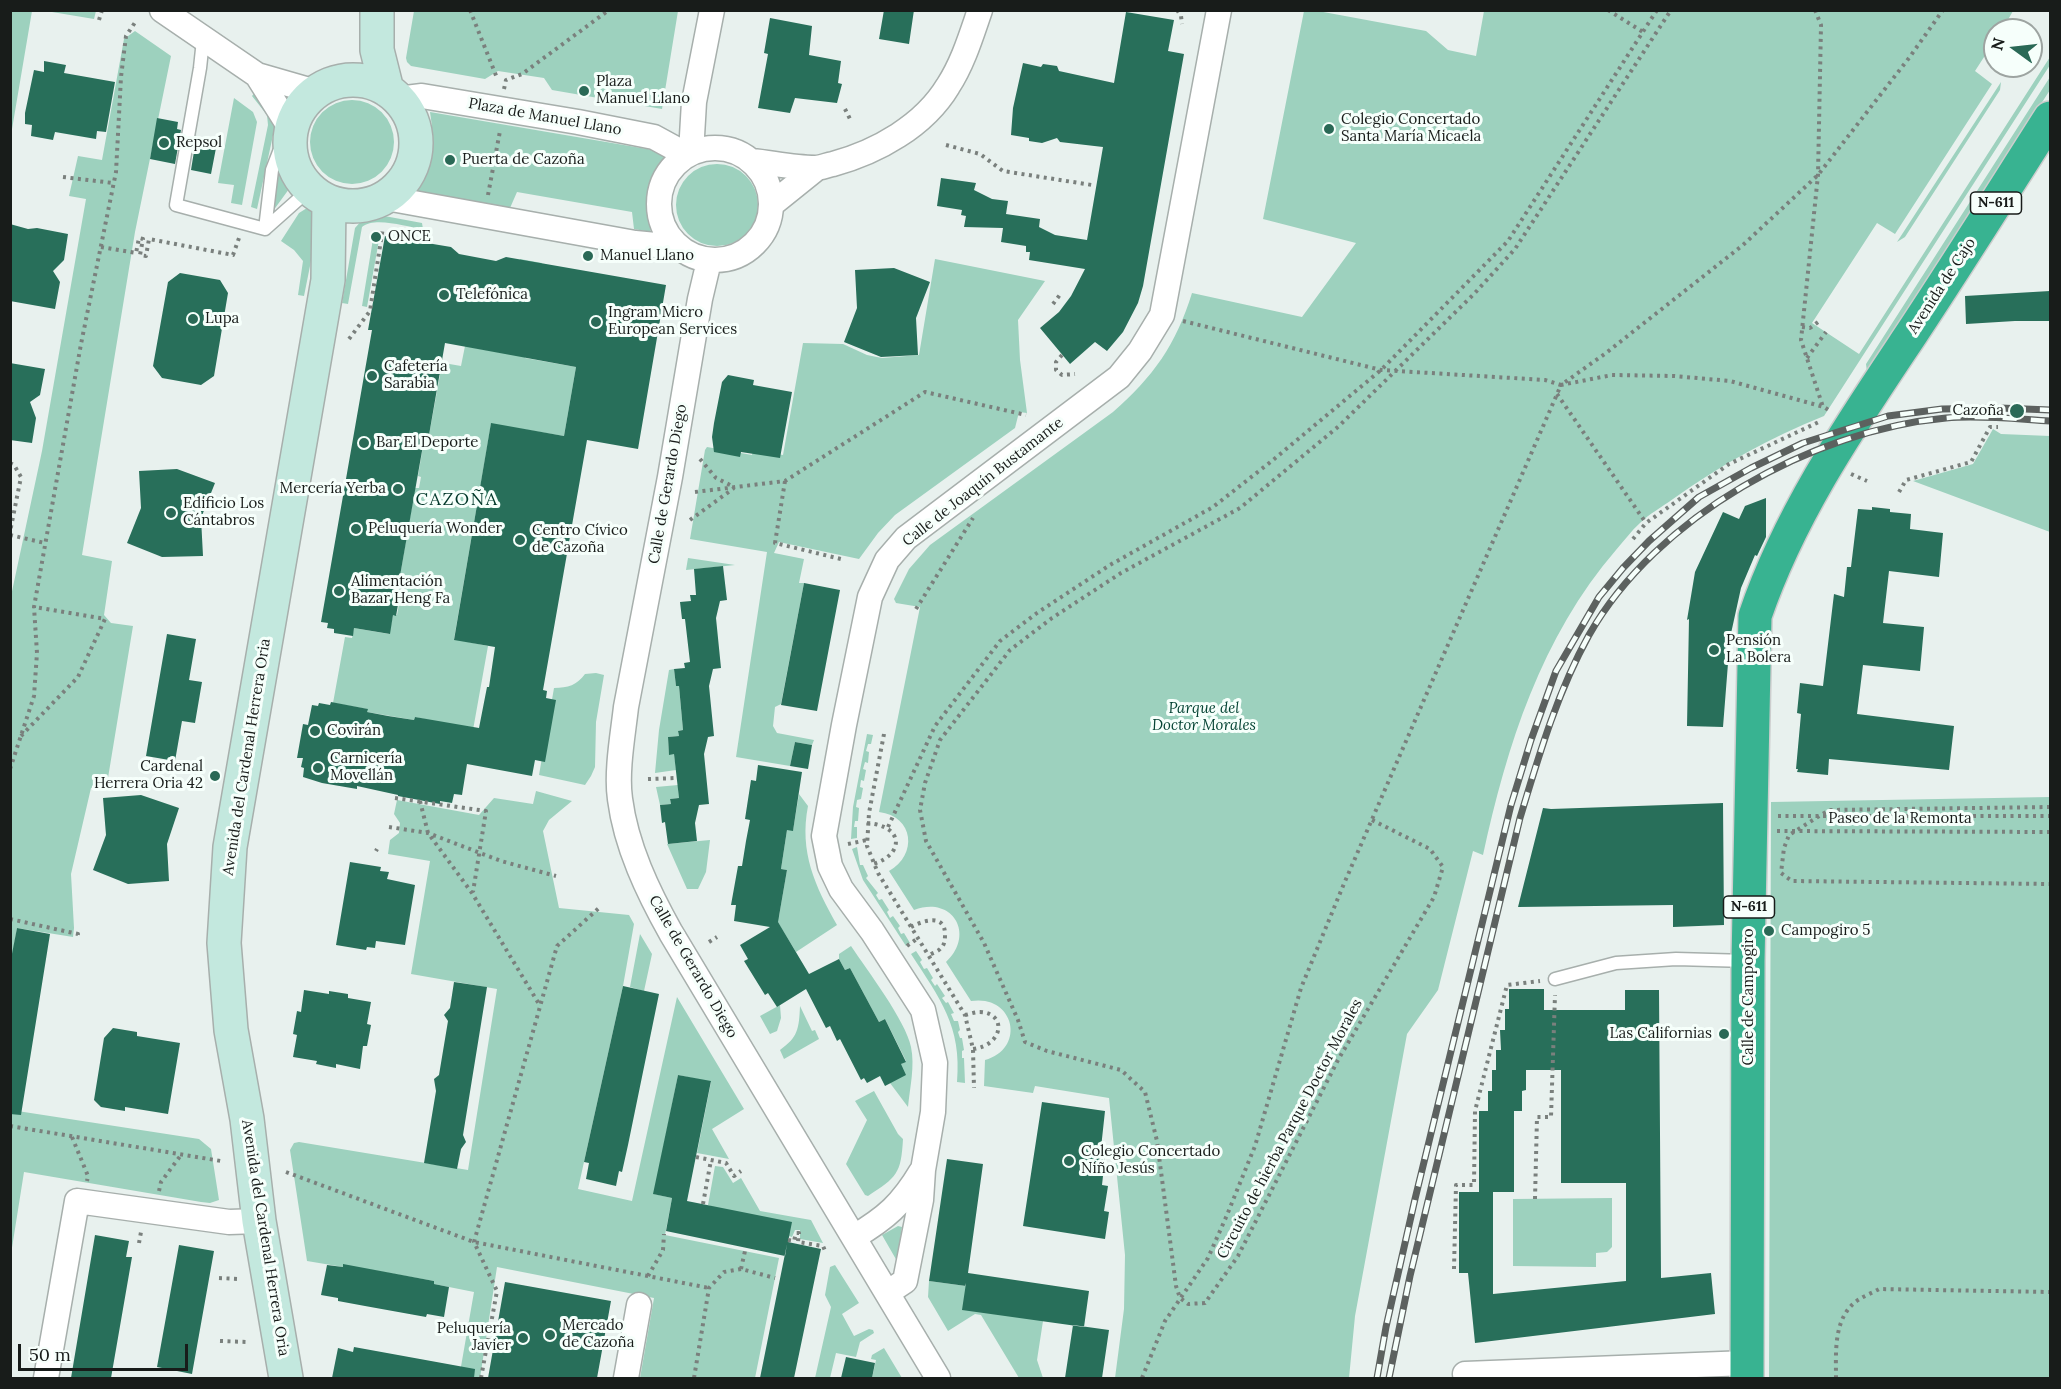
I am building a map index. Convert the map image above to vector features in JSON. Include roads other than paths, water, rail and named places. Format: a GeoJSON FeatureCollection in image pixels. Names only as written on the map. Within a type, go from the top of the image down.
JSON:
{"type":"FeatureCollection","features":[{"type":"Feature","properties":{"kind":"highway","name":"Avenida de Cajo"},"geometry":{"type":"LineString","coordinates":[[1833,454],[2050,118]]}},
{"type":"Feature","properties":{"kind":"highway","name":"Calle de Campogiro"},"geometry":{"type":"LineString","coordinates":[[1747,1371],[1736,961],[1750,824],[1755,616],[1766,585],[1790,534],[1833,454]]}},
{"type":"Feature","properties":{"kind":"main road"},"geometry":{"type":"LineString","coordinates":[[375,10],[356,58],[329,87],[300,108],[291,136],[297,173],[319,196],[346,207],[378,210]]}},
{"type":"Feature","properties":{"kind":"main road"},"geometry":{"type":"LineString","coordinates":[[328,280],[349,226],[378,210],[403,183],[413,163],[416,140],[411,118],[393,95],[377,50],[375,10]]}},
{"type":"Feature","properties":{"kind":"main road"},"geometry":{"type":"LineString","coordinates":[[329,87],[366,81],[393,95]]}},
{"type":"Feature","properties":{"kind":"main road"},"geometry":{"type":"LineString","coordinates":[[319,196],[328,280]]}},
{"type":"Feature","properties":{"kind":"main road","name":"Avenida del Cardenal Herrera Oria"},"geometry":{"type":"LineString","coordinates":[[286,1378],[259,1221],[247,1119],[231,1030],[224,943],[230,847],[328,280]]}},
{"type":"Feature","properties":{"kind":"street"},"geometry":{"type":"LineString","coordinates":[[162,10],[257,75],[329,87]]}},
{"type":"Feature","properties":{"kind":"street"},"geometry":{"type":"LineString","coordinates":[[689,154],[693,109],[712,10]]}},
{"type":"Feature","properties":{"kind":"street"},"geometry":{"type":"LineString","coordinates":[[752,161],[817,168],[852,159],[877,148],[909,127],[926,113],[948,88],[964,57],[980,10]]}},
{"type":"Feature","properties":{"kind":"street","name":"Calle de Joaquín Bustamante"},"geometry":{"type":"LineString","coordinates":[[887,1293],[906,1281],[921,1200],[923,1170],[933,1112],[935,1063],[923,1010],[872,931],[841,889],[830,866],[825,836],[844,725],[870,597],[887,560],[906,538],[1119,377],[1140,351],[1162,315],[1219,10]]}},
{"type":"Feature","properties":{"kind":"street"},"geometry":{"type":"LineString","coordinates":[[257,75],[291,136]]}},
{"type":"Feature","properties":{"kind":"street","name":"Plaza de Manuel Llano"},"geometry":{"type":"LineString","coordinates":[[393,95],[422,96],[589,124],[654,137],[689,154]]}},
{"type":"Feature","properties":{"kind":"street"},"geometry":{"type":"LineString","coordinates":[[703,149],[726,149],[752,161],[768,185],[771,205],[767,227],[753,246],[733,258],[709,261],[691,256],[677,247],[661,221],[658,208],[659,195],[669,171],[689,154],[703,149]]}},
{"type":"Feature","properties":{"kind":"street"},"geometry":{"type":"LineString","coordinates":[[771,205],[817,168]]}},
{"type":"Feature","properties":{"kind":"street"},"geometry":{"type":"LineString","coordinates":[[378,210],[677,247]]}},
{"type":"Feature","properties":{"kind":"street","name":"Calle de Gerardo Diego"},"geometry":{"type":"LineString","coordinates":[[709,261],[700,299],[626,707],[619,797],[627,834],[651,897],[938,1378]]}},
{"type":"Feature","properties":{"kind":"street","name":"Calle de Joaquín Bustamante"},"geometry":{"type":"LineString","coordinates":[[854,1237],[890,1213],[907,1195],[923,1170]]}},
{"type":"Feature","properties":{"kind":"street"},"geometry":{"type":"LineString","coordinates":[[46,1378],[76,1201],[229,1222],[259,1221]]}},
{"type":"Feature","properties":{"kind":"street"},"geometry":{"type":"LineString","coordinates":[[626,1378],[639,1305]]}},
{"type":"Feature","properties":{"kind":"street"},"geometry":{"type":"LineString","coordinates":[[1465,1374],[1541,1375],[1747,1371]]}},
{"type":"Feature","properties":{"kind":"lane"},"geometry":{"type":"LineString","coordinates":[[203,40],[176,205],[265,229],[319,196]]}},
{"type":"Feature","properties":{"kind":"lane"},"geometry":{"type":"LineString","coordinates":[[265,229],[272,170],[279,152],[291,136]]}},
{"type":"Feature","properties":{"kind":"lane"},"geometry":{"type":"LineString","coordinates":[[1555,979],[1616,963],[1676,959],[1736,961]]}},
{"type":"Feature","properties":{"kind":"railway"},"geometry":{"type":"LineString","coordinates":[[1377,1378],[1415,1199],[1511,805],[1556,671],[1599,597],[1649,541],[1699,497],[1803,443],[1888,416],[1942,409],[2050,410]]}},
{"type":"Feature","properties":{"kind":"railway"},"geometry":{"type":"LineString","coordinates":[[1389,1378],[1410,1276],[1520,818],[1567,679],[1589,635],[1618,592],[1654,553],[1696,518],[1742,487],[1792,461],[1843,440],[1895,426],[1946,418],[1985,417],[2050,421]]}},
{"type":"Feature","properties":{"kind":"place","name":"Plaza Manuel Llano"},"geometry":{"type":"Point","coordinates":[584,91]}},
{"type":"Feature","properties":{"kind":"place","name":"Colegio Concertado Santa María Micaela"},"geometry":{"type":"Point","coordinates":[1329,129]}},
{"type":"Feature","properties":{"kind":"place","name":"Repsol"},"geometry":{"type":"Point","coordinates":[164,143]}},
{"type":"Feature","properties":{"kind":"place","name":"Puerta de Cazoña"},"geometry":{"type":"Point","coordinates":[450,160]}},
{"type":"Feature","properties":{"kind":"place","name":"ONCE"},"geometry":{"type":"Point","coordinates":[376,237]}},
{"type":"Feature","properties":{"kind":"place","name":"Manuel Llano"},"geometry":{"type":"Point","coordinates":[588,256]}},
{"type":"Feature","properties":{"kind":"place","name":"Telefónica"},"geometry":{"type":"Point","coordinates":[444,295]}},
{"type":"Feature","properties":{"kind":"place","name":"Lupa"},"geometry":{"type":"Point","coordinates":[193,319]}},
{"type":"Feature","properties":{"kind":"place","name":"Ingram Micro European Services"},"geometry":{"type":"Point","coordinates":[596,322]}},
{"type":"Feature","properties":{"kind":"place","name":"Cafetería Sarabia"},"geometry":{"type":"Point","coordinates":[372,376]}},
{"type":"Feature","properties":{"kind":"place","name":"Cazoña"},"geometry":{"type":"Point","coordinates":[2017,411]}},
{"type":"Feature","properties":{"kind":"place","name":"Bar El Deporte"},"geometry":{"type":"Point","coordinates":[364,443]}},
{"type":"Feature","properties":{"kind":"place","name":"Mercería Yerba"},"geometry":{"type":"Point","coordinates":[398,489]}},
{"type":"Feature","properties":{"kind":"place","name":"Edificio Los Cántabros"},"geometry":{"type":"Point","coordinates":[171,513]}},
{"type":"Feature","properties":{"kind":"place","name":"Peluquería Wonder"},"geometry":{"type":"Point","coordinates":[356,529]}},
{"type":"Feature","properties":{"kind":"place","name":"Centro Cívico de Cazoña"},"geometry":{"type":"Point","coordinates":[520,540]}},
{"type":"Feature","properties":{"kind":"place","name":"Alimentación Bazar Heng Fa"},"geometry":{"type":"Point","coordinates":[339,591]}},
{"type":"Feature","properties":{"kind":"place","name":"Pensión La Bolera"},"geometry":{"type":"Point","coordinates":[1714,650]}},
{"type":"Feature","properties":{"kind":"place","name":"Covirán"},"geometry":{"type":"Point","coordinates":[315,731]}},
{"type":"Feature","properties":{"kind":"place","name":"Carnicería Movellán"},"geometry":{"type":"Point","coordinates":[318,768]}},
{"type":"Feature","properties":{"kind":"place","name":"Cardenal Herrera Oria 42"},"geometry":{"type":"Point","coordinates":[215,776]}},
{"type":"Feature","properties":{"kind":"place","name":"Campogiro 5"},"geometry":{"type":"Point","coordinates":[1769,931]}},
{"type":"Feature","properties":{"kind":"place","name":"Las Californias"},"geometry":{"type":"Point","coordinates":[1724,1034]}},
{"type":"Feature","properties":{"kind":"place","name":"Colegio Concertado Niño Jesús"},"geometry":{"type":"Point","coordinates":[1069,1161]}},
{"type":"Feature","properties":{"kind":"place","name":"Mercado de Cazoña"},"geometry":{"type":"Point","coordinates":[550,1335]}},
{"type":"Feature","properties":{"kind":"place","name":"Peluquería Javier"},"geometry":{"type":"Point","coordinates":[523,1338]}},
{"type":"Feature","properties":{"kind":"district","name":"CAZOÑA"},"geometry":{"type":"Point","coordinates":[457,500]}},
{"type":"Feature","properties":{"kind":"park label","name":"Parque del Doctor Morales"},"geometry":{"type":"Point","coordinates":[1204,718]}}]}
